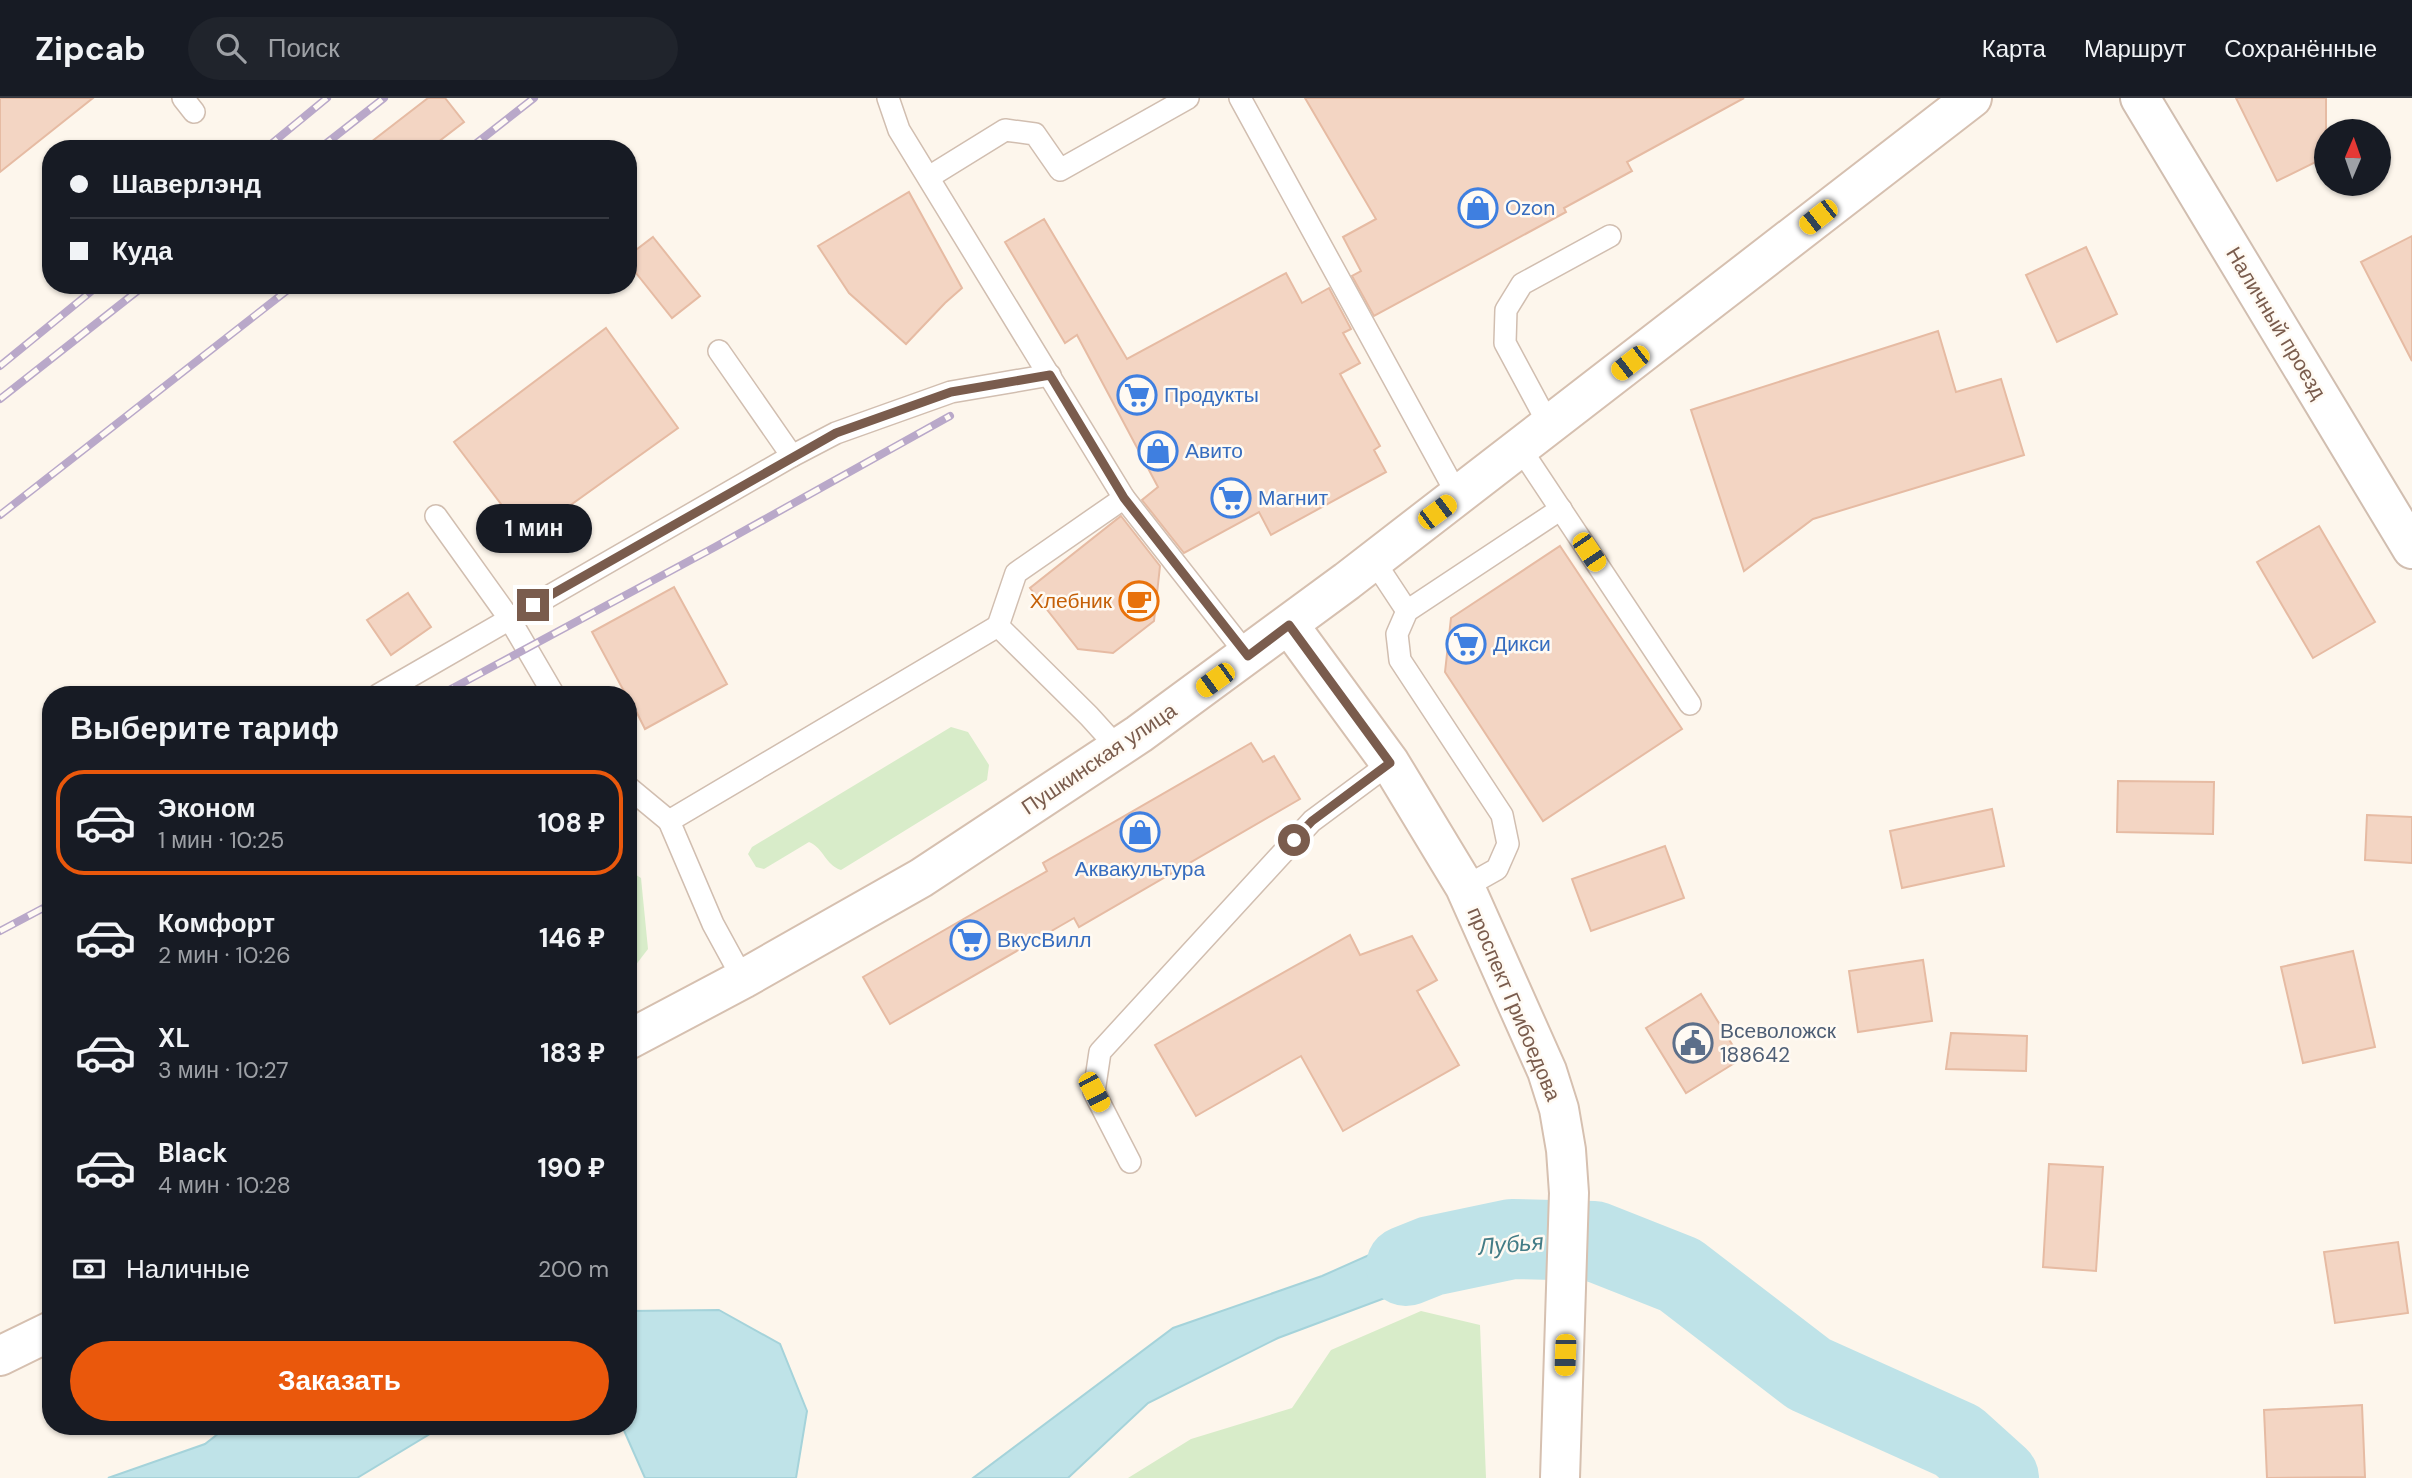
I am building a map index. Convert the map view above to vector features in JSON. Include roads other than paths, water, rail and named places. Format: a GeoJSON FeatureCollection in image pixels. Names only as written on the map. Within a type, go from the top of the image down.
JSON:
{"type":"FeatureCollection","features":[{"type":"Feature","properties":{"kind":"street","name":"Пушкинская улица"},"geometry":{"type":"LineString","coordinates":[[637,1035],[743,979],[920,877],[1118,748],[1248,656],[1374,561],[1972,98]]}},
{"type":"Feature","properties":{"kind":"street","name":"Наличный проезд"},"geometry":{"type":"LineString","coordinates":[[2140,98],[2412,549]]}},
{"type":"Feature","properties":{"kind":"street","name":"проспект Грибоедова"},"geometry":{"type":"LineString","coordinates":[[1289,625],[1390,763],[1465,887],[1547,1071],[1559,1109],[1569,1193],[1560,1478]]}},
{"type":"Feature","properties":{"kind":"street"},"geometry":{"type":"LineString","coordinates":[[0,1356],[42,1335]]}},
{"type":"Feature","properties":{"kind":"lane"},"geometry":{"type":"LineString","coordinates":[[888,98],[899,130],[1124,498],[1248,656]]}},
{"type":"Feature","properties":{"kind":"lane"},"geometry":{"type":"LineString","coordinates":[[929,177],[1005,130],[1035,134],[1060,170],[1188,98]]}},
{"type":"Feature","properties":{"kind":"lane"},"geometry":{"type":"LineString","coordinates":[[1240,98],[1458,496]]}},
{"type":"Feature","properties":{"kind":"lane"},"geometry":{"type":"LineString","coordinates":[[1549,425],[1506,343],[1506,310],[1522,284],[1610,236]]}},
{"type":"Feature","properties":{"kind":"lane"},"geometry":{"type":"LineString","coordinates":[[719,351],[792,456]]}},
{"type":"Feature","properties":{"kind":"lane"},"geometry":{"type":"LineString","coordinates":[[393,686],[836,433],[951,392],[1050,375]]}},
{"type":"Feature","properties":{"kind":"lane"},"geometry":{"type":"LineString","coordinates":[[1520,448],[1690,704]]}},
{"type":"Feature","properties":{"kind":"lane"},"geometry":{"type":"LineString","coordinates":[[668,821],[998,626],[1016,573],[1124,498]]}},
{"type":"Feature","properties":{"kind":"lane"},"geometry":{"type":"LineString","coordinates":[[1465,887],[1497,869],[1508,844],[1502,815],[1400,660],[1397,634],[1407,611],[1561,509]]}},
{"type":"Feature","properties":{"kind":"lane"},"geometry":{"type":"LineString","coordinates":[[436,516],[509,618],[549,686]]}},
{"type":"Feature","properties":{"kind":"lane"},"geometry":{"type":"LineString","coordinates":[[1374,561],[1407,611]]}},
{"type":"Feature","properties":{"kind":"lane"},"geometry":{"type":"LineString","coordinates":[[998,626],[1118,748]]}},
{"type":"Feature","properties":{"kind":"lane"},"geometry":{"type":"LineString","coordinates":[[1130,1162],[1094,1092],[1100,1052],[1312,821],[1390,763]]}},
{"type":"Feature","properties":{"kind":"lane"},"geometry":{"type":"LineString","coordinates":[[637,795],[668,821],[713,924],[743,979]]}},
{"type":"Feature","properties":{"kind":"water"},"geometry":{"type":"Polygon","coordinates":[[[1513,1203],[1511,1275],[1417,1286],[1278,1338],[1148,1403],[1068,1478],[973,1478],[1173,1328],[1322,1276],[1441,1223],[1513,1203]]]}},
{"type":"Feature","properties":{"kind":"water"},"geometry":{"type":"Polygon","coordinates":[[[719,1310],[780,1344],[807,1411],[796,1478],[645,1478],[626,1435],[637,1435],[637,1311],[719,1310]]]}},
{"type":"Feature","properties":{"kind":"water"},"geometry":{"type":"Polygon","coordinates":[[[216,1435],[428,1435],[357,1478],[108,1478],[205,1444],[216,1435]]]}},
{"type":"Feature","properties":{"kind":"waterway","name":"Лубья"},"geometry":{"type":"LineString","coordinates":[[1406,1266],[1431,1256],[1512,1239],[1594,1241],[1680,1275],[1809,1374],[1958,1441],[1999,1478]]}},
{"type":"Feature","properties":{"kind":"railway"},"geometry":{"type":"LineString","coordinates":[[276,140],[327,98]]}},
{"type":"Feature","properties":{"kind":"railway"},"geometry":{"type":"LineString","coordinates":[[330,140],[384,98]]}},
{"type":"Feature","properties":{"kind":"railway"},"geometry":{"type":"LineString","coordinates":[[480,140],[534,98]]}},
{"type":"Feature","properties":{"kind":"railway"},"geometry":{"type":"LineString","coordinates":[[0,366],[88,294]]}},
{"type":"Feature","properties":{"kind":"railway"},"geometry":{"type":"LineString","coordinates":[[0,399],[134,294]]}},
{"type":"Feature","properties":{"kind":"railway"},"geometry":{"type":"LineString","coordinates":[[0,515],[282,294]]}},
{"type":"Feature","properties":{"kind":"railway"},"geometry":{"type":"LineString","coordinates":[[457,686],[950,416]]}},
{"type":"Feature","properties":{"kind":"railway"},"geometry":{"type":"LineString","coordinates":[[0,931],[42,909]]}},
{"type":"Feature","properties":{"kind":"place","name":"Ozon"},"geometry":{"type":"Point","coordinates":[1478,208]}},
{"type":"Feature","properties":{"kind":"place","name":"Продукты"},"geometry":{"type":"Point","coordinates":[1137,395]}},
{"type":"Feature","properties":{"kind":"place","name":"Авито"},"geometry":{"type":"Point","coordinates":[1158,451]}},
{"type":"Feature","properties":{"kind":"place","name":"Магнит"},"geometry":{"type":"Point","coordinates":[1231,498]}},
{"type":"Feature","properties":{"kind":"place","name":"Хлебник"},"geometry":{"type":"Point","coordinates":[1139,601]}},
{"type":"Feature","properties":{"kind":"place","name":"Дикси"},"geometry":{"type":"Point","coordinates":[1466,644]}},
{"type":"Feature","properties":{"kind":"place","name":"Аквакультура"},"geometry":{"type":"Point","coordinates":[1140,832]}},
{"type":"Feature","properties":{"kind":"place","name":"ВкусВилл"},"geometry":{"type":"Point","coordinates":[970,940]}},
{"type":"Feature","properties":{"kind":"place","name":"Всеволожск 188642"},"geometry":{"type":"Point","coordinates":[1693,1043]}}]}
